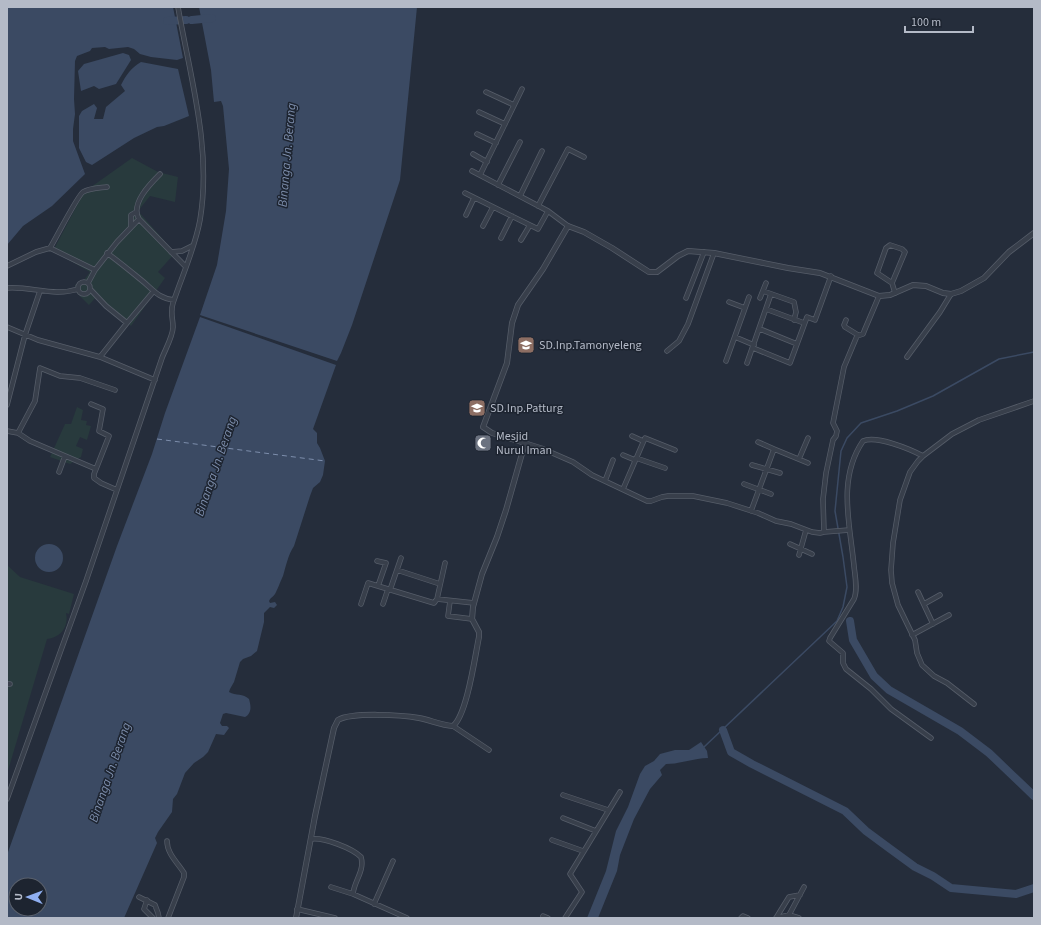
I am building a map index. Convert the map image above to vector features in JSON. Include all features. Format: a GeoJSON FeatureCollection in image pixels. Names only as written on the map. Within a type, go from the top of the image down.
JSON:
{"type":"FeatureCollection","features":[{"type":"Feature","properties":{"kind":"street"},"geometry":{"type":"LineString","coordinates":[[7,799],[86,581],[172,330],[171,314],[174,300],[186,267],[199,221],[204,170],[199,121],[178,7]]}},
{"type":"Feature","properties":{"kind":"street"},"geometry":{"type":"LineString","coordinates":[[480,176],[522,89]]}},
{"type":"Feature","properties":{"kind":"street"},"geometry":{"type":"LineString","coordinates":[[486,92],[514,105]]}},
{"type":"Feature","properties":{"kind":"street"},"geometry":{"type":"LineString","coordinates":[[479,112],[505,124]]}},
{"type":"Feature","properties":{"kind":"street"},"geometry":{"type":"LineString","coordinates":[[477,134],[496,143]]}},
{"type":"Feature","properties":{"kind":"street"},"geometry":{"type":"LineString","coordinates":[[498,185],[520,142]]}},
{"type":"Feature","properties":{"kind":"street"},"geometry":{"type":"LineString","coordinates":[[538,206],[568,148],[584,157]]}},
{"type":"Feature","properties":{"kind":"street"},"geometry":{"type":"LineString","coordinates":[[520,196],[542,151]]}},
{"type":"Feature","properties":{"kind":"street"},"geometry":{"type":"LineString","coordinates":[[474,154],[487,162]]}},
{"type":"Feature","properties":{"kind":"street"},"geometry":{"type":"LineString","coordinates":[[472,171],[548,211],[568,226],[584,232],[649,272],[657,272],[684,252],[691,251],[714,253],[782,267],[812,271],[831,276],[879,296],[895,293],[907,286],[917,285],[926,286],[943,293],[950,294],[961,291],[984,278],[1009,252],[1034,233]]}},
{"type":"Feature","properties":{"kind":"street"},"geometry":{"type":"LineString","coordinates":[[160,174],[136,206],[136,212],[139,219],[186,267]]}},
{"type":"Feature","properties":{"kind":"street"},"geometry":{"type":"LineString","coordinates":[[50,248],[80,194],[87,190],[108,187]]}},
{"type":"Feature","properties":{"kind":"street"},"geometry":{"type":"LineString","coordinates":[[464,193],[538,229],[548,211]]}},
{"type":"Feature","properties":{"kind":"street"},"geometry":{"type":"LineString","coordinates":[[466,215],[474,198]]}},
{"type":"Feature","properties":{"kind":"street"},"geometry":{"type":"LineString","coordinates":[[483,226],[493,207]]}},
{"type":"Feature","properties":{"kind":"street"},"geometry":{"type":"LineString","coordinates":[[131,226],[131,215],[136,212]]}},
{"type":"Feature","properties":{"kind":"street"},"geometry":{"type":"LineString","coordinates":[[501,238],[512,216]]}},
{"type":"Feature","properties":{"kind":"street"},"geometry":{"type":"LineString","coordinates":[[127,323],[106,306],[90,289],[88,283],[107,253],[139,219]]}},
{"type":"Feature","properties":{"kind":"street"},"geometry":{"type":"LineString","coordinates":[[521,240],[530,225]]}},
{"type":"Feature","properties":{"kind":"street"},"geometry":{"type":"LineString","coordinates":[[568,226],[544,269],[518,305],[512,323],[507,363],[483,427],[492,434],[542,448],[573,462],[592,475],[649,502],[668,496],[693,496],[727,503],[766,516],[776,521],[791,524],[820,534],[850,530]]}},
{"type":"Feature","properties":{"kind":"street"},"geometry":{"type":"LineString","coordinates":[[892,283],[877,272],[886,248],[890,245],[902,249],[905,252],[892,283],[895,293]]}},
{"type":"Feature","properties":{"kind":"street"},"geometry":{"type":"LineString","coordinates":[[169,251],[182,252],[192,246]]}},
{"type":"Feature","properties":{"kind":"street"},"geometry":{"type":"LineString","coordinates":[[7,266],[36,252],[50,248],[95,270]]}},
{"type":"Feature","properties":{"kind":"street"},"geometry":{"type":"LineString","coordinates":[[686,298],[704,252]]}},
{"type":"Feature","properties":{"kind":"street"},"geometry":{"type":"LineString","coordinates":[[107,253],[142,281],[153,292],[165,298],[174,300]]}},
{"type":"Feature","properties":{"kind":"street"},"geometry":{"type":"LineString","coordinates":[[667,351],[679,341],[688,324],[714,253]]}},
{"type":"Feature","properties":{"kind":"street"},"geometry":{"type":"LineString","coordinates":[[735,337],[790,363],[807,317],[815,320],[831,276]]}},
{"type":"Feature","properties":{"kind":"street"},"geometry":{"type":"LineString","coordinates":[[78,289],[80,283],[88,283]]}},
{"type":"Feature","properties":{"kind":"street"},"geometry":{"type":"LineString","coordinates":[[760,298],[766,283]]}},
{"type":"Feature","properties":{"kind":"street"},"geometry":{"type":"LineString","coordinates":[[7,288],[28,288],[40,291],[68,292],[78,289]]}},
{"type":"Feature","properties":{"kind":"street"},"geometry":{"type":"LineString","coordinates":[[78,289],[84,294],[90,289]]}},
{"type":"Feature","properties":{"kind":"street"},"geometry":{"type":"LineString","coordinates":[[7,404],[24,335],[40,291]]}},
{"type":"Feature","properties":{"kind":"street"},"geometry":{"type":"LineString","coordinates":[[100,357],[153,292]]}},
{"type":"Feature","properties":{"kind":"street"},"geometry":{"type":"LineString","coordinates":[[763,292],[794,302],[796,312],[794,320]]}},
{"type":"Feature","properties":{"kind":"street"},"geometry":{"type":"LineString","coordinates":[[747,363],[771,294]]}},
{"type":"Feature","properties":{"kind":"street"},"geometry":{"type":"LineString","coordinates":[[907,357],[940,312],[950,294]]}},
{"type":"Feature","properties":{"kind":"street"},"geometry":{"type":"LineString","coordinates":[[826,532],[823,506],[825,480],[833,440],[838,431],[833,424],[833,421],[844,367],[858,335],[862,334],[865,329],[879,296]]}},
{"type":"Feature","properties":{"kind":"street"},"geometry":{"type":"LineString","coordinates":[[726,360],[749,297]]}},
{"type":"Feature","properties":{"kind":"street"},"geometry":{"type":"LineString","coordinates":[[729,302],[745,308]]}},
{"type":"Feature","properties":{"kind":"street"},"geometry":{"type":"LineString","coordinates":[[766,309],[804,324]]}},
{"type":"Feature","properties":{"kind":"street"},"geometry":{"type":"LineString","coordinates":[[846,320],[844,326],[858,335]]}},
{"type":"Feature","properties":{"kind":"street"},"geometry":{"type":"LineString","coordinates":[[7,327],[38,340],[100,357],[155,380]]}},
{"type":"Feature","properties":{"kind":"street"},"geometry":{"type":"LineString","coordinates":[[760,329],[797,344]]}},
{"type":"Feature","properties":{"kind":"street"},"geometry":{"type":"LineString","coordinates":[[18,433],[35,402],[40,368],[63,377],[80,378],[115,390]]}},
{"type":"Feature","properties":{"kind":"street"},"geometry":{"type":"LineString","coordinates":[[974,704],[947,683],[926,670],[919,658],[915,640],[898,605],[892,583],[891,570],[893,543],[900,500],[910,472],[923,456],[961,428],[979,420],[1034,401]]}},
{"type":"Feature","properties":{"kind":"street"},"geometry":{"type":"LineString","coordinates":[[90,404],[104,409],[99,431],[109,436],[94,474],[94,478],[117,490]]}},
{"type":"Feature","properties":{"kind":"street"},"geometry":{"type":"LineString","coordinates":[[7,431],[18,433],[30,441],[96,469]]}},
{"type":"Feature","properties":{"kind":"street"},"geometry":{"type":"LineString","coordinates":[[632,436],[643,441]]}},
{"type":"Feature","properties":{"kind":"street"},"geometry":{"type":"LineString","coordinates":[[623,489],[645,438],[675,450]]}},
{"type":"Feature","properties":{"kind":"street"},"geometry":{"type":"LineString","coordinates":[[799,459],[808,438]]}},
{"type":"Feature","properties":{"kind":"street"},"geometry":{"type":"LineString","coordinates":[[923,456],[899,445],[871,440],[863,442],[854,456],[846,500],[855,573],[855,595],[830,638],[830,641],[843,654],[843,663],[846,669],[871,689],[891,709],[931,738]]}},
{"type":"Feature","properties":{"kind":"street"},"geometry":{"type":"LineString","coordinates":[[758,442],[808,463]]}},
{"type":"Feature","properties":{"kind":"street"},"geometry":{"type":"LineString","coordinates":[[453,726],[457,721],[466,698],[479,637],[479,632],[471,614],[482,574],[508,504],[525,443]]}},
{"type":"Feature","properties":{"kind":"street"},"geometry":{"type":"LineString","coordinates":[[751,511],[774,449]]}},
{"type":"Feature","properties":{"kind":"street"},"geometry":{"type":"LineString","coordinates":[[623,455],[665,468]]}},
{"type":"Feature","properties":{"kind":"street"},"geometry":{"type":"LineString","coordinates":[[60,472],[65,456]]}},
{"type":"Feature","properties":{"kind":"street"},"geometry":{"type":"LineString","coordinates":[[605,481],[613,460]]}},
{"type":"Feature","properties":{"kind":"street"},"geometry":{"type":"LineString","coordinates":[[752,465],[780,474]]}},
{"type":"Feature","properties":{"kind":"street"},"geometry":{"type":"LineString","coordinates":[[744,484],[771,494]]}},
{"type":"Feature","properties":{"kind":"street"},"geometry":{"type":"LineString","coordinates":[[799,555],[806,530]]}},
{"type":"Feature","properties":{"kind":"street"},"geometry":{"type":"LineString","coordinates":[[790,544],[812,554]]}},
{"type":"Feature","properties":{"kind":"street"},"geometry":{"type":"LineString","coordinates":[[382,604],[401,558]]}},
{"type":"Feature","properties":{"kind":"street"},"geometry":{"type":"LineString","coordinates":[[377,561],[386,563],[378,586]]}},
{"type":"Feature","properties":{"kind":"street"},"geometry":{"type":"LineString","coordinates":[[361,604],[368,583],[434,603],[437,599],[445,563]]}},
{"type":"Feature","properties":{"kind":"street"},"geometry":{"type":"LineString","coordinates":[[397,570],[440,584]]}},
{"type":"Feature","properties":{"kind":"street"},"geometry":{"type":"LineString","coordinates":[[918,592],[933,624]]}},
{"type":"Feature","properties":{"kind":"street"},"geometry":{"type":"LineString","coordinates":[[924,604],[940,596]]}},
{"type":"Feature","properties":{"kind":"street"},"geometry":{"type":"LineString","coordinates":[[437,599],[474,603]]}},
{"type":"Feature","properties":{"kind":"street"},"geometry":{"type":"LineString","coordinates":[[450,601],[448,616],[472,619]]}},
{"type":"Feature","properties":{"kind":"street"},"geometry":{"type":"LineString","coordinates":[[912,635],[949,615]]}},
{"type":"Feature","properties":{"kind":"street"},"geometry":{"type":"LineString","coordinates":[[296,918],[334,728],[338,720],[342,718],[361,716],[396,715],[417,718],[453,726],[490,750]]}},
{"type":"Feature","properties":{"kind":"street"},"geometry":{"type":"LineString","coordinates":[[565,918],[582,892],[570,874],[620,792]]}},
{"type":"Feature","properties":{"kind":"street"},"geometry":{"type":"LineString","coordinates":[[563,795],[608,810]]}},
{"type":"Feature","properties":{"kind":"street"},"geometry":{"type":"LineString","coordinates":[[562,818],[596,831]]}},
{"type":"Feature","properties":{"kind":"street"},"geometry":{"type":"LineString","coordinates":[[311,839],[326,841],[358,854],[362,860],[362,869],[353,894]]}},
{"type":"Feature","properties":{"kind":"street"},"geometry":{"type":"LineString","coordinates":[[552,840],[583,851]]}},
{"type":"Feature","properties":{"kind":"street"},"geometry":{"type":"LineString","coordinates":[[167,841],[168,850],[184,873],[184,877],[168,918]]}},
{"type":"Feature","properties":{"kind":"street"},"geometry":{"type":"LineString","coordinates":[[374,904],[393,861]]}},
{"type":"Feature","properties":{"kind":"street"},"geometry":{"type":"LineString","coordinates":[[331,887],[353,894],[405,918]]}},
{"type":"Feature","properties":{"kind":"street"},"geometry":{"type":"LineString","coordinates":[[789,915],[804,887]]}},
{"type":"Feature","properties":{"kind":"street"},"geometry":{"type":"LineString","coordinates":[[776,918],[789,896],[800,895]]}},
{"type":"Feature","properties":{"kind":"street"},"geometry":{"type":"LineString","coordinates":[[139,897],[155,905],[159,918]]}},
{"type":"Feature","properties":{"kind":"street"},"geometry":{"type":"LineString","coordinates":[[147,900],[144,909],[153,918]]}},
{"type":"Feature","properties":{"kind":"street"},"geometry":{"type":"LineString","coordinates":[[297,908],[335,918]]}},
{"type":"Feature","properties":{"kind":"street"},"geometry":{"type":"LineString","coordinates":[[776,918],[789,915],[799,918]]}},
{"type":"Feature","properties":{"kind":"street"},"geometry":{"type":"LineString","coordinates":[[741,918],[743,916],[748,918]]}},
{"type":"Feature","properties":{"kind":"shaded area"},"geometry":{"type":"Polygon","coordinates":[[[132,158],[158,172],[178,177],[175,202],[150,196],[138,211],[175,253],[158,272],[165,278],[131,326],[97,296],[89,305],[77,293],[75,285],[84,280],[90,272],[53,251],[84,192],[132,158]]]}},
{"type":"Feature","properties":{"kind":"shaded area"},"geometry":{"type":"Polygon","coordinates":[[[77,407],[83,410],[81,420],[87,421],[86,425],[91,426],[87,440],[80,437],[76,446],[83,449],[81,457],[70,464],[50,457],[65,424],[71,424],[77,407]]]}},
{"type":"Feature","properties":{"kind":"shaded area"},"geometry":{"type":"Polygon","coordinates":[[[7,565],[20,577],[74,594],[69,614],[66,613],[67,618],[65,627],[60,634],[47,639],[7,774],[7,565]]]}},
{"type":"Feature","properties":{"kind":"water"},"geometry":{"type":"Polygon","coordinates":[[[7,7],[173,7],[183,58],[177,60],[151,57],[140,54],[134,49],[128,47],[109,49],[105,47],[92,48],[90,51],[77,56],[75,61],[75,114],[73,141],[85,174],[52,206],[23,226],[7,245],[7,7]]]}},
{"type":"Feature","properties":{"kind":"water","name":"Binanga Jn. Berang"},"geometry":{"type":"Polygon","coordinates":[[[199,7],[417,7],[400,180],[352,325],[337,361],[200,315],[217,265],[226,211],[229,169],[223,106],[221,101],[214,102],[211,70],[199,7]]]}},
{"type":"Feature","properties":{"kind":"water"},"geometry":{"type":"Polygon","coordinates":[[[123,53],[129,55],[131,60],[116,84],[99,89],[94,86],[81,91],[78,71],[84,64],[123,53]]]}},
{"type":"Feature","properties":{"kind":"water"},"geometry":{"type":"Polygon","coordinates":[[[141,62],[178,69],[189,116],[164,126],[157,127],[134,138],[92,165],[86,162],[79,148],[79,116],[82,111],[94,104],[97,108],[94,119],[103,119],[106,107],[125,91],[121,85],[127,75],[141,62]]]}},
{"type":"Feature","properties":{"kind":"water","name":"Binanga Jn. Berang"},"geometry":{"type":"Polygon","coordinates":[[[200,317],[336,365],[313,429],[317,433],[317,443],[325,461],[323,475],[320,482],[313,488],[283,576],[276,593],[269,601],[270,603],[275,602],[277,605],[274,608],[270,607],[264,613],[264,622],[257,651],[240,662],[234,682],[229,692],[249,699],[249,713],[245,717],[226,713],[223,714],[220,723],[222,726],[227,726],[229,728],[224,735],[216,734],[208,752],[194,763],[185,773],[177,794],[173,799],[172,812],[155,838],[157,843],[124,918],[7,918],[7,855],[117,546],[152,454],[165,413],[200,317]]]}},
{"type":"Feature","properties":{"kind":"water"},"geometry":{"type":"Polygon","coordinates":[[[49,544],[59,548],[63,558],[59,568],[49,572],[39,568],[35,558],[39,548],[49,544]]]}},
{"type":"Feature","properties":{"kind":"water"},"geometry":{"type":"Polygon","coordinates":[[[701,742],[707,751],[708,758],[666,764],[660,770],[662,775],[650,789],[634,819],[620,855],[617,871],[598,918],[587,918],[606,871],[616,831],[628,807],[640,774],[645,766],[654,761],[660,754],[675,750],[689,750],[701,742]]]}},
{"type":"Feature","properties":{"kind":"waterway"},"geometry":{"type":"LineString","coordinates":[[192,20],[212,18]]}},
{"type":"Feature","properties":{"kind":"waterway"},"geometry":{"type":"LineString","coordinates":[[167,21],[186,20]]}},
{"type":"Feature","properties":{"kind":"waterway"},"geometry":{"type":"LineString","coordinates":[[704,747],[837,621],[843,607],[847,587],[835,511],[841,451],[847,438],[861,423],[897,411],[933,396],[999,359],[1034,352]]}},
{"type":"Feature","properties":{"kind":"waterway"},"geometry":{"type":"LineString","coordinates":[[850,621],[853,640],[874,676],[889,690],[960,731],[989,753],[1034,796]]}},
{"type":"Feature","properties":{"kind":"waterway"},"geometry":{"type":"LineString","coordinates":[[723,730],[731,752],[845,811],[866,831],[915,867],[933,876],[951,888],[1016,894],[1034,888]]}},
{"type":"Feature","properties":{"kind":"ferry route"},"geometry":{"type":"LineString","coordinates":[[157,439],[325,461]]}},
{"type":"Feature","properties":{"kind":"place","name":"SD.Inp.Tamonyeleng"},"geometry":{"type":"Point","coordinates":[526,345]}},
{"type":"Feature","properties":{"kind":"place","name":"SD.Inp.Patturg"},"geometry":{"type":"Point","coordinates":[477,408]}},
{"type":"Feature","properties":{"kind":"place","name":"Mesjid Nurul Iman"},"geometry":{"type":"Point","coordinates":[483,443]}}]}
